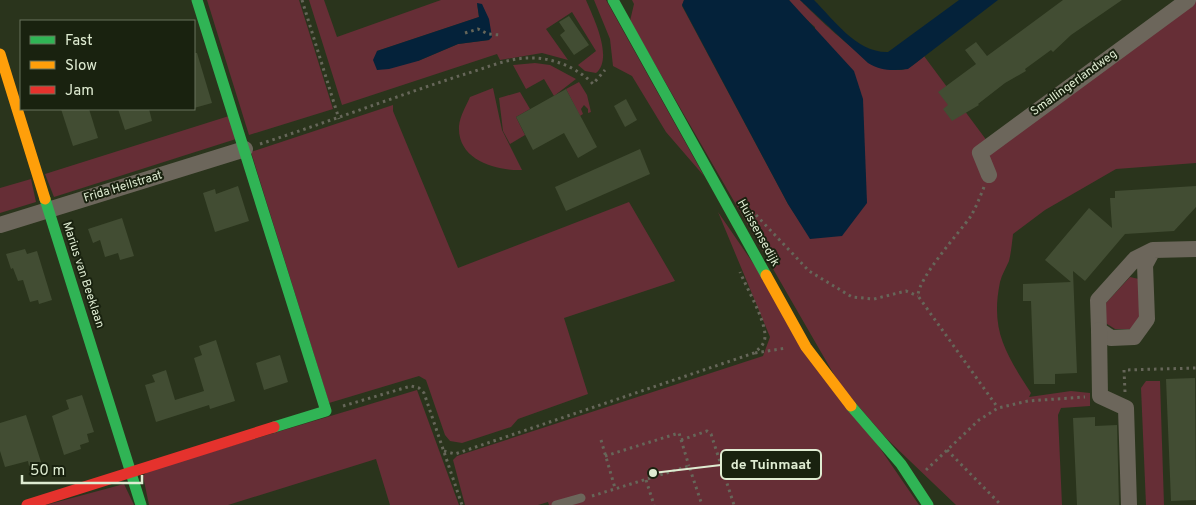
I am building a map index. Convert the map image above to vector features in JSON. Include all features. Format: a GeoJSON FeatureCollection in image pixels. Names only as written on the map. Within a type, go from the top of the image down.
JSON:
{"type":"FeatureCollection","features":[{"type":"Feature","properties":{"kind":"street"},"geometry":{"type":"LineString","coordinates":[[28,505],[326,411],[197,0]]}},
{"type":"Feature","properties":{"kind":"street","name":"Huissensedijk"},"geometry":{"type":"LineString","coordinates":[[613,0],[806,347],[852,408],[901,464],[928,505]]}},
{"type":"Feature","properties":{"kind":"street","name":"Smallingerlandweg"},"geometry":{"type":"LineString","coordinates":[[989,175],[980,153],[1188,0]]}},
{"type":"Feature","properties":{"kind":"street","name":"Marius van Beeklaan"},"geometry":{"type":"LineString","coordinates":[[0,54],[141,505]]}},
{"type":"Feature","properties":{"kind":"street","name":"Frida Heilstraat"},"geometry":{"type":"LineString","coordinates":[[0,225],[245,149]]}},
{"type":"Feature","properties":{"kind":"street"},"geometry":{"type":"LineString","coordinates":[[1129,505],[1126,408],[1100,396],[1098,300],[1135,259],[1153,250],[1196,249]]}},
{"type":"Feature","properties":{"kind":"street"},"geometry":{"type":"LineString","coordinates":[[1098,330],[1111,338],[1134,337],[1147,319],[1145,265],[1153,250]]}},
{"type":"Feature","properties":{"kind":"lane"},"geometry":{"type":"LineString","coordinates":[[556,505],[584,498]]}},
{"type":"Feature","properties":{"kind":"path"},"geometry":{"type":"LineString","coordinates":[[302,0],[339,119]]}},
{"type":"Feature","properties":{"kind":"path"},"geometry":{"type":"LineString","coordinates":[[465,33],[478,29],[488,34],[500,35]]}},
{"type":"Feature","properties":{"kind":"path"},"geometry":{"type":"LineString","coordinates":[[245,149],[339,119],[394,97],[502,63],[530,57],[554,60],[579,73],[593,84],[605,70]]}},
{"type":"Feature","properties":{"kind":"path"},"geometry":{"type":"LineString","coordinates":[[918,296],[918,290],[928,274],[972,213],[989,175]]}},
{"type":"Feature","properties":{"kind":"path"},"geometry":{"type":"LineString","coordinates":[[749,208],[809,271],[852,297],[874,299],[906,291],[918,296],[998,408]]}},
{"type":"Feature","properties":{"kind":"path"},"geometry":{"type":"LineString","coordinates":[[736,264],[763,326],[765,338],[762,347],[754,353]]}},
{"type":"Feature","properties":{"kind":"path"},"geometry":{"type":"LineString","coordinates":[[444,451],[455,454],[754,353],[806,347]]}},
{"type":"Feature","properties":{"kind":"path"},"geometry":{"type":"LineString","coordinates":[[1126,408],[1124,370],[1196,368]]}},
{"type":"Feature","properties":{"kind":"path"},"geometry":{"type":"LineString","coordinates":[[326,411],[411,386],[419,388],[426,398],[462,505]]}},
{"type":"Feature","properties":{"kind":"path"},"geometry":{"type":"LineString","coordinates":[[924,472],[979,420],[998,408],[1028,401],[1100,396]]}},
{"type":"Feature","properties":{"kind":"path"},"geometry":{"type":"LineString","coordinates":[[681,440],[707,431],[711,434],[734,505]]}},
{"type":"Feature","properties":{"kind":"path"},"geometry":{"type":"LineString","coordinates":[[606,456],[679,433],[702,505]]}},
{"type":"Feature","properties":{"kind":"path"},"geometry":{"type":"LineString","coordinates":[[601,440],[615,488]]}},
{"type":"Feature","properties":{"kind":"path"},"geometry":{"type":"LineString","coordinates":[[947,450],[1001,505]]}},
{"type":"Feature","properties":{"kind":"path"},"geometry":{"type":"LineString","coordinates":[[584,498],[689,466]]}},
{"type":"Feature","properties":{"kind":"path"},"geometry":{"type":"LineString","coordinates":[[646,480],[654,505]]}},
{"type":"Feature","properties":{"kind":"shaded area"},"geometry":{"type":"Polygon","coordinates":[[[207,0],[299,0],[333,109],[249,135],[207,0]]]}},
{"type":"Feature","properties":{"kind":"shaded area"},"geometry":{"type":"Polygon","coordinates":[[[309,0],[324,0],[337,37],[441,0],[586,0],[603,48],[601,66],[596,73],[585,71],[578,65],[596,51],[572,12],[546,29],[568,60],[542,53],[500,60],[497,54],[342,105],[309,0]],[[477,3],[479,17],[377,51],[418,61],[458,44],[489,40],[477,3]]]}},
{"type":"Feature","properties":{"kind":"shaded area"},"geometry":{"type":"Polygon","coordinates":[[[594,0],[606,0],[704,176],[666,132],[632,76],[613,66],[610,39],[594,0]]]}},
{"type":"Feature","properties":{"kind":"shaded area"},"geometry":{"type":"Polygon","coordinates":[[[632,0],[684,0],[682,6],[788,204],[811,239],[815,27],[799,13],[789,0],[800,0],[859,53],[886,68],[905,69],[924,56],[993,149],[1196,0],[1196,163],[1116,169],[1045,210],[1013,234],[1009,261],[1000,282],[997,315],[1002,341],[1014,366],[1031,393],[1029,397],[1071,391],[1090,393],[1090,406],[1061,408],[1058,415],[1062,505],[956,505],[887,439],[840,385],[630,21],[634,4],[632,0]]]}},
{"type":"Feature","properties":{"kind":"shaded area"},"geometry":{"type":"Polygon","coordinates":[[[535,63],[550,65],[576,79],[554,96],[544,79],[526,89],[513,65],[535,63]]]}},
{"type":"Feature","properties":{"kind":"shaded area"},"geometry":{"type":"Polygon","coordinates":[[[579,82],[587,95],[591,112],[588,113],[588,109],[584,105],[581,109],[583,114],[580,116],[566,89],[579,82]]]}},
{"type":"Feature","properties":{"kind":"shaded area"},"geometry":{"type":"Polygon","coordinates":[[[493,88],[502,130],[522,170],[501,168],[480,161],[464,147],[460,138],[459,126],[463,111],[470,97],[493,88]]]}},
{"type":"Feature","properties":{"kind":"shaded area"},"geometry":{"type":"Polygon","coordinates":[[[520,92],[530,109],[516,117],[525,135],[510,144],[503,131],[499,98],[520,92]]]}},
{"type":"Feature","properties":{"kind":"shaded area"},"geometry":{"type":"Polygon","coordinates":[[[393,105],[393,111],[458,268],[629,202],[675,281],[564,318],[588,394],[518,419],[511,427],[462,443],[450,441],[445,435],[426,380],[419,376],[329,403],[251,152],[393,105]]]}},
{"type":"Feature","properties":{"kind":"shaded area"},"geometry":{"type":"Polygon","coordinates":[[[229,116],[236,139],[54,197],[45,174],[229,116]]]}},
{"type":"Feature","properties":{"kind":"shaded area"},"geometry":{"type":"Polygon","coordinates":[[[31,179],[36,202],[0,213],[0,188],[31,179]]]}},
{"type":"Feature","properties":{"kind":"shaded area"},"geometry":{"type":"Polygon","coordinates":[[[718,212],[919,505],[549,505],[548,502],[538,505],[465,505],[453,460],[457,456],[763,356],[770,337],[718,212]]]}},
{"type":"Feature","properties":{"kind":"shaded area"},"geometry":{"type":"Polygon","coordinates":[[[1130,277],[1139,279],[1140,317],[1132,329],[1115,329],[1104,322],[1105,304],[1130,277]]]}},
{"type":"Feature","properties":{"kind":"shaded area"},"geometry":{"type":"Polygon","coordinates":[[[1146,381],[1160,381],[1164,505],[1146,505],[1141,388],[1146,381]]]}},
{"type":"Feature","properties":{"kind":"shaded area"},"geometry":{"type":"Polygon","coordinates":[[[417,390],[459,505],[390,505],[376,459],[228,505],[149,505],[143,476],[148,471],[417,390]]]}},
{"type":"Feature","properties":{"kind":"shaded area"},"geometry":{"type":"Polygon","coordinates":[[[124,484],[134,505],[46,505],[124,484]]]}},
{"type":"Feature","properties":{"kind":"water"},"geometry":{"type":"Polygon","coordinates":[[[684,0],[789,0],[854,71],[863,99],[867,203],[842,236],[810,239],[788,204],[682,5],[684,0]]]}},
{"type":"Feature","properties":{"kind":"water"},"geometry":{"type":"Polygon","coordinates":[[[800,0],[814,0],[838,26],[856,41],[877,51],[888,52],[959,0],[998,0],[908,69],[892,70],[877,68],[868,63],[800,0]]]}},
{"type":"Feature","properties":{"kind":"water"},"geometry":{"type":"Polygon","coordinates":[[[477,3],[482,4],[489,19],[492,37],[489,40],[458,44],[418,61],[389,69],[377,70],[373,60],[377,51],[479,17],[477,3]]]}},
{"type":"Feature","properties":{"kind":"building"},"geometry":{"type":"Polygon","coordinates":[[[1063,0],[1122,0],[1071,35],[1053,52],[1051,50],[1025,69],[1026,71],[1005,83],[979,105],[952,121],[943,109],[948,105],[938,92],[976,64],[965,50],[976,42],[987,56],[1063,0]]]}},
{"type":"Feature","properties":{"kind":"building"},"geometry":{"type":"Polygon","coordinates":[[[569,16],[589,45],[574,55],[560,35],[565,31],[559,22],[569,16]]]}},
{"type":"Feature","properties":{"kind":"building"},"geometry":{"type":"Polygon","coordinates":[[[195,53],[197,53],[212,103],[195,108],[195,53]]]}},
{"type":"Feature","properties":{"kind":"building"},"geometry":{"type":"Polygon","coordinates":[[[566,89],[597,147],[578,158],[564,133],[533,150],[516,117],[566,89]]]}},
{"type":"Feature","properties":{"kind":"building"},"geometry":{"type":"Polygon","coordinates":[[[626,99],[637,120],[625,127],[614,106],[626,99]]]}},
{"type":"Feature","properties":{"kind":"building"},"geometry":{"type":"Polygon","coordinates":[[[61,110],[89,110],[98,138],[73,146],[61,110]]]}},
{"type":"Feature","properties":{"kind":"building"},"geometry":{"type":"Polygon","coordinates":[[[118,110],[149,110],[152,121],[125,130],[118,110]]]}},
{"type":"Feature","properties":{"kind":"building"},"geometry":{"type":"Polygon","coordinates":[[[640,149],[650,174],[566,211],[555,187],[640,149]]]}},
{"type":"Feature","properties":{"kind":"building"},"geometry":{"type":"Polygon","coordinates":[[[238,186],[249,221],[215,232],[203,193],[215,189],[216,194],[238,186]]]}},
{"type":"Feature","properties":{"kind":"building"},"geometry":{"type":"Polygon","coordinates":[[[1196,186],[1196,207],[1174,231],[1125,234],[1085,281],[1073,271],[1077,373],[1055,374],[1055,384],[1034,384],[1031,301],[1023,301],[1023,284],[1071,282],[1045,260],[1089,208],[1112,228],[1110,198],[1115,198],[1115,191],[1196,186]]]}},
{"type":"Feature","properties":{"kind":"building"},"geometry":{"type":"Polygon","coordinates":[[[122,218],[134,256],[120,260],[118,253],[105,257],[100,240],[93,243],[88,229],[122,218]]]}},
{"type":"Feature","properties":{"kind":"building"},"geometry":{"type":"Polygon","coordinates":[[[25,249],[27,254],[37,251],[52,300],[39,304],[38,300],[30,302],[23,280],[18,281],[13,268],[11,269],[6,254],[25,249]]]}},
{"type":"Feature","properties":{"kind":"building"},"geometry":{"type":"Polygon","coordinates":[[[216,340],[235,401],[210,409],[209,405],[156,422],[145,385],[155,382],[152,375],[166,370],[175,400],[204,391],[194,358],[202,355],[199,346],[216,340]]]}},
{"type":"Feature","properties":{"kind":"building"},"geometry":{"type":"Polygon","coordinates":[[[280,355],[288,382],[264,390],[256,363],[280,355]]]}},
{"type":"Feature","properties":{"kind":"building"},"geometry":{"type":"Polygon","coordinates":[[[1195,378],[1196,500],[1171,501],[1166,379],[1195,378]]]}},
{"type":"Feature","properties":{"kind":"building"},"geometry":{"type":"Polygon","coordinates":[[[82,395],[94,432],[87,434],[89,442],[80,445],[81,449],[64,455],[52,416],[69,409],[66,400],[82,395]]]}},
{"type":"Feature","properties":{"kind":"building"},"geometry":{"type":"Polygon","coordinates":[[[26,415],[41,462],[29,466],[28,461],[5,467],[0,451],[0,423],[26,415]]]}},
{"type":"Feature","properties":{"kind":"building"},"geometry":{"type":"Polygon","coordinates":[[[1095,417],[1095,426],[1117,425],[1119,505],[1077,505],[1073,418],[1095,417]]]}},
{"type":"Feature","properties":{"kind":"traffic: fast"},"geometry":{"type":"LineString","coordinates":[[197,0],[326,411],[274,427]]}},
{"type":"Feature","properties":{"kind":"traffic: fast"},"geometry":{"type":"LineString","coordinates":[[613,0],[766,275]]}},
{"type":"Feature","properties":{"kind":"traffic: fast"},"geometry":{"type":"LineString","coordinates":[[45,199],[141,505]]}},
{"type":"Feature","properties":{"kind":"traffic: fast"},"geometry":{"type":"LineString","coordinates":[[851,406],[901,464],[928,505]]}},
{"type":"Feature","properties":{"kind":"traffic: slow"},"geometry":{"type":"LineString","coordinates":[[0,54],[45,199]]}},
{"type":"Feature","properties":{"kind":"traffic: slow"},"geometry":{"type":"LineString","coordinates":[[766,275],[806,347],[851,406]]}},
{"type":"Feature","properties":{"kind":"traffic: jam"},"geometry":{"type":"LineString","coordinates":[[27,505],[274,427]]}},
{"type":"Feature","properties":{"kind":"place","name":"de Tuinmaat"},"geometry":{"type":"Point","coordinates":[653,473]}}]}
